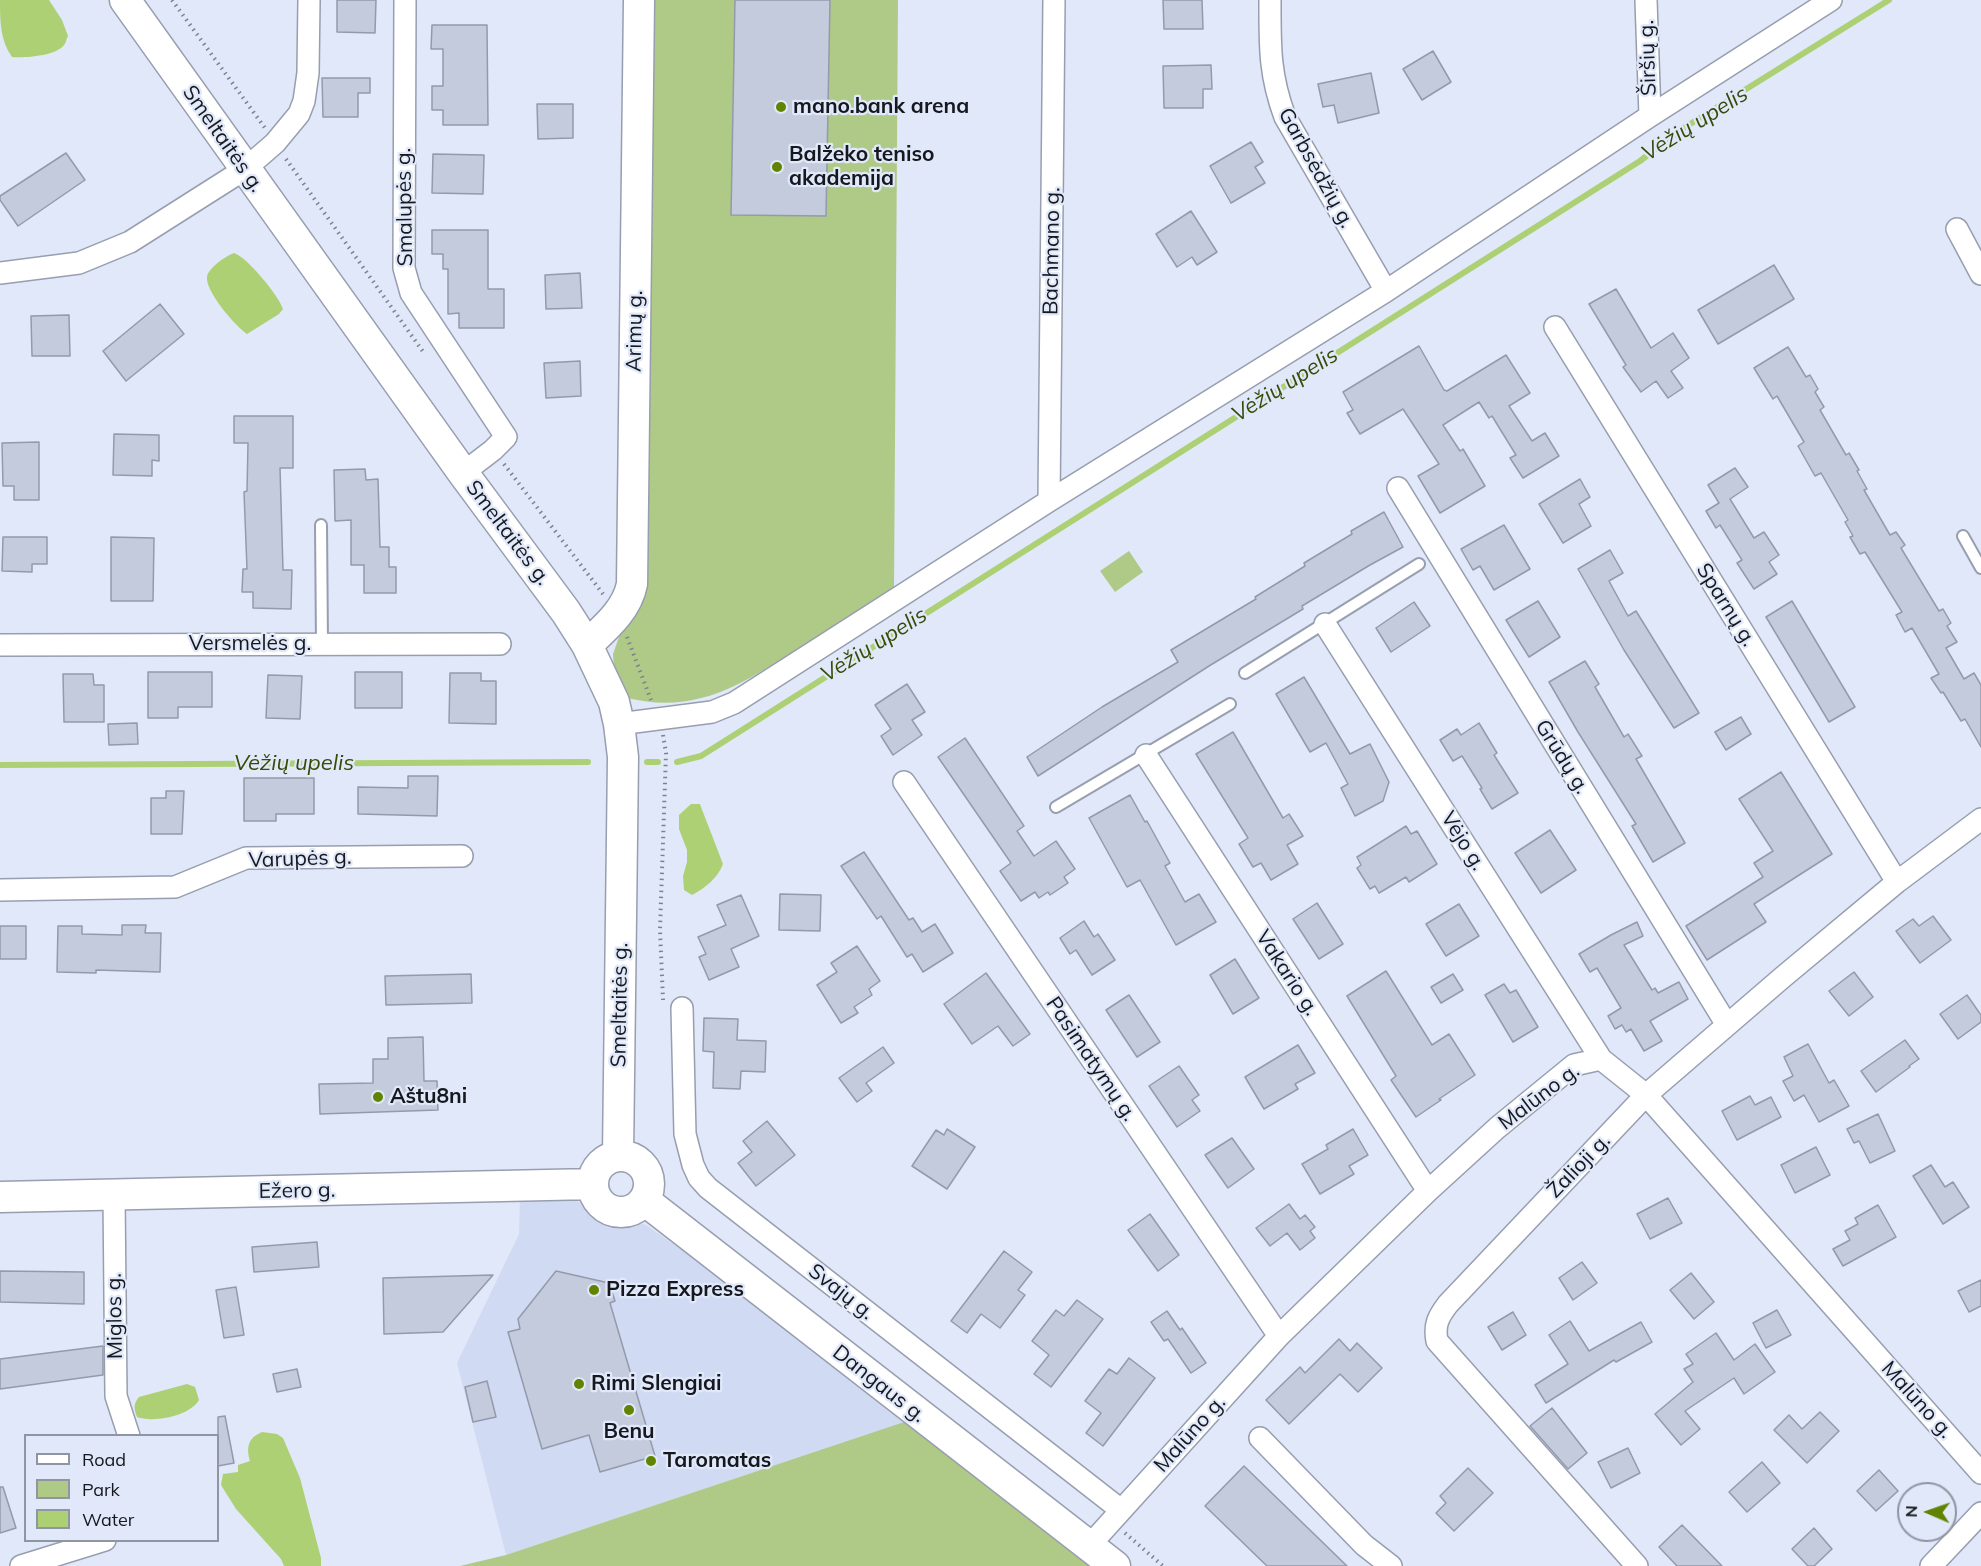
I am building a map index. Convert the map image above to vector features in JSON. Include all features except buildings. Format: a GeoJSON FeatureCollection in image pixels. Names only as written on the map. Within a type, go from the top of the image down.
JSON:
{"type":"FeatureCollection","features":[{"type":"Feature","properties":{"kind":"main road","name":"Smeltaitės g."},"geometry":{"type":"LineString","coordinates":[[125,0],[463,473],[566,612],[587,645],[614,702],[623,757],[618,1156]]}},
{"type":"Feature","properties":{"kind":"main road","name":"Arimų g."},"geometry":{"type":"LineString","coordinates":[[587,645],[618,614],[630,593],[632,584],[639,0]]}},
{"type":"Feature","properties":{"kind":"main road"},"geometry":{"type":"LineString","coordinates":[[618,1156],[629,1157],[638,1162],[645,1170],[649,1180],[644,1200],[637,1207],[618,1212],[600,1203],[593,1184],[595,1174],[601,1166],[609,1159],[618,1156]]}},
{"type":"Feature","properties":{"kind":"main road","name":"Ežero g."},"geometry":{"type":"LineString","coordinates":[[0,1197],[593,1184]]}},
{"type":"Feature","properties":{"kind":"main road","name":"Dangaus g."},"geometry":{"type":"LineString","coordinates":[[644,1200],[1115,1566]]}},
{"type":"Feature","properties":{"kind":"street"},"geometry":{"type":"LineString","coordinates":[[0,273],[79,263],[130,242],[245,169],[275,143],[299,114],[304,101],[308,73],[309,0]]}},
{"type":"Feature","properties":{"kind":"street","name":"Smalupės g."},"geometry":{"type":"LineString","coordinates":[[405,0],[404,268],[411,293],[506,437],[463,473]]}},
{"type":"Feature","properties":{"kind":"street","name":"Bachmano g."},"geometry":{"type":"LineString","coordinates":[[1049,501],[1054,0]]}},
{"type":"Feature","properties":{"kind":"street","name":"Garbsėdžių g."},"geometry":{"type":"LineString","coordinates":[[1270,0],[1270,60],[1276,92],[1285,117],[1386,291]]}},
{"type":"Feature","properties":{"kind":"street","name":"Širšių g."},"geometry":{"type":"LineString","coordinates":[[1646,0],[1650,116]]}},
{"type":"Feature","properties":{"kind":"street"},"geometry":{"type":"LineString","coordinates":[[619,724],[712,712],[734,704],[1049,501],[1386,291],[1650,116],[1831,0]]}},
{"type":"Feature","properties":{"kind":"street"},"geometry":{"type":"LineString","coordinates":[[1956,229],[1981,274]]}},
{"type":"Feature","properties":{"kind":"street","name":"Sparnų g."},"geometry":{"type":"LineString","coordinates":[[1555,327],[1897,882]]}},
{"type":"Feature","properties":{"kind":"street","name":"Grūdų g."},"geometry":{"type":"LineString","coordinates":[[1398,488],[1727,1025]]}},
{"type":"Feature","properties":{"kind":"street","name":"Vėjo g."},"geometry":{"type":"LineString","coordinates":[[1325,624],[1600,1059]]}},
{"type":"Feature","properties":{"kind":"street","name":"Versmelės g."},"geometry":{"type":"LineString","coordinates":[[0,645],[500,644]]}},
{"type":"Feature","properties":{"kind":"street","name":"Vakario g."},"geometry":{"type":"LineString","coordinates":[[1146,755],[1428,1191]]}},
{"type":"Feature","properties":{"kind":"street","name":"Pasimatymų g."},"geometry":{"type":"LineString","coordinates":[[904,782],[1279,1336]]}},
{"type":"Feature","properties":{"kind":"street","name":"Žalioji g."},"geometry":{"type":"LineString","coordinates":[[1637,1566],[1437,1341],[1435,1329],[1438,1317],[1646,1095],[1897,882],[1981,819]]}},
{"type":"Feature","properties":{"kind":"street","name":"Varupės g."},"geometry":{"type":"LineString","coordinates":[[0,890],[175,887],[246,858],[462,856]]}},
{"type":"Feature","properties":{"kind":"street","name":"Svajų g."},"geometry":{"type":"LineString","coordinates":[[682,1008],[686,1134],[693,1165],[699,1178],[708,1188],[1121,1510]]}},
{"type":"Feature","properties":{"kind":"street","name":"Malūno g."},"geometry":{"type":"LineString","coordinates":[[1089,1546],[1279,1336],[1428,1191],[1497,1128],[1574,1065],[1600,1059],[1646,1095],[1981,1473]]}},
{"type":"Feature","properties":{"kind":"street","name":"Miglos g."},"geometry":{"type":"LineString","coordinates":[[114,1195],[116,1396],[128,1434]]}},
{"type":"Feature","properties":{"kind":"street"},"geometry":{"type":"LineString","coordinates":[[1260,1438],[1364,1545],[1391,1566]]}},
{"type":"Feature","properties":{"kind":"street"},"geometry":{"type":"LineString","coordinates":[[1931,1566],[1981,1513]]}},
{"type":"Feature","properties":{"kind":"street"},"geometry":{"type":"LineString","coordinates":[[21,1566],[99,1542]]}},
{"type":"Feature","properties":{"kind":"lane"},"geometry":{"type":"LineString","coordinates":[[321,525],[322,644]]}},
{"type":"Feature","properties":{"kind":"lane"},"geometry":{"type":"LineString","coordinates":[[1963,536],[1981,568]]}},
{"type":"Feature","properties":{"kind":"lane"},"geometry":{"type":"LineString","coordinates":[[1245,673],[1419,564]]}},
{"type":"Feature","properties":{"kind":"lane"},"geometry":{"type":"LineString","coordinates":[[1056,807],[1230,704]]}},
{"type":"Feature","properties":{"kind":"shaded area"},"geometry":{"type":"Polygon","coordinates":[[[520,1197],[568,1199],[646,1225],[685,1252],[904,1422],[506,1555],[457,1363],[519,1234],[520,1197]]]}},
{"type":"Feature","properties":{"kind":"green space"},"geometry":{"type":"Polygon","coordinates":[[[650,0],[898,0],[894,589],[759,673],[719,692],[698,699],[676,702],[653,702],[627,698],[614,673],[613,654],[619,637],[636,615],[645,597],[650,0]]]}},
{"type":"Feature","properties":{"kind":"green space"},"geometry":{"type":"Polygon","coordinates":[[[1129,551],[1143,572],[1115,592],[1100,571],[1129,551]]]}},
{"type":"Feature","properties":{"kind":"green space"},"geometry":{"type":"Polygon","coordinates":[[[904,1422],[1092,1566],[460,1566],[506,1555],[904,1422]]]}},
{"type":"Feature","properties":{"kind":"water"},"geometry":{"type":"Polygon","coordinates":[[[0,0],[49,0],[62,20],[68,36],[65,44],[60,49],[47,54],[12,57],[3,37],[0,0]]]}},
{"type":"Feature","properties":{"kind":"water"},"geometry":{"type":"Polygon","coordinates":[[[234,253],[247,262],[262,278],[283,309],[279,314],[247,334],[222,308],[211,291],[207,277],[214,266],[234,253]]]}},
{"type":"Feature","properties":{"kind":"water"},"geometry":{"type":"Polygon","coordinates":[[[691,804],[700,804],[723,864],[718,874],[710,882],[692,895],[684,890],[683,876],[687,862],[687,850],[679,829],[679,815],[691,804]]]}},
{"type":"Feature","properties":{"kind":"water"},"geometry":{"type":"Polygon","coordinates":[[[187,1384],[195,1387],[199,1400],[188,1410],[171,1417],[144,1419],[137,1417],[135,1407],[139,1397],[187,1384]]]}},
{"type":"Feature","properties":{"kind":"water"},"geometry":{"type":"Polygon","coordinates":[[[262,1432],[277,1434],[283,1438],[300,1478],[321,1558],[321,1566],[284,1566],[281,1559],[236,1509],[221,1485],[223,1474],[238,1472],[238,1465],[250,1461],[249,1444],[262,1432]]]}},
{"type":"Feature","properties":{"kind":"waterway","name":"Vėžių upelis"},"geometry":{"type":"LineString","coordinates":[[677,762],[701,756],[1640,161],[1679,131],[1889,0]]}},
{"type":"Feature","properties":{"kind":"waterway","name":"Vėžių upelis"},"geometry":{"type":"LineString","coordinates":[[0,765],[588,762]]}},
{"type":"Feature","properties":{"kind":"waterway","name":"Vėžių upelis"},"geometry":{"type":"LineString","coordinates":[[647,762],[658,762]]}},
{"type":"Feature","properties":{"kind":"place","name":"mano.bank arena"},"geometry":{"type":"Point","coordinates":[781,107]}},
{"type":"Feature","properties":{"kind":"place","name":"Balžeko teniso akademija"},"geometry":{"type":"Point","coordinates":[777,167]}},
{"type":"Feature","properties":{"kind":"place","name":"Aštu8ni"},"geometry":{"type":"Point","coordinates":[378,1097]}},
{"type":"Feature","properties":{"kind":"place","name":"Pizza Express"},"geometry":{"type":"Point","coordinates":[594,1290]}},
{"type":"Feature","properties":{"kind":"place","name":"Rimi Slengiai"},"geometry":{"type":"Point","coordinates":[579,1384]}},
{"type":"Feature","properties":{"kind":"place","name":"Benu"},"geometry":{"type":"Point","coordinates":[629,1410]}},
{"type":"Feature","properties":{"kind":"place","name":"Taromatas"},"geometry":{"type":"Point","coordinates":[651,1461]}}]}
